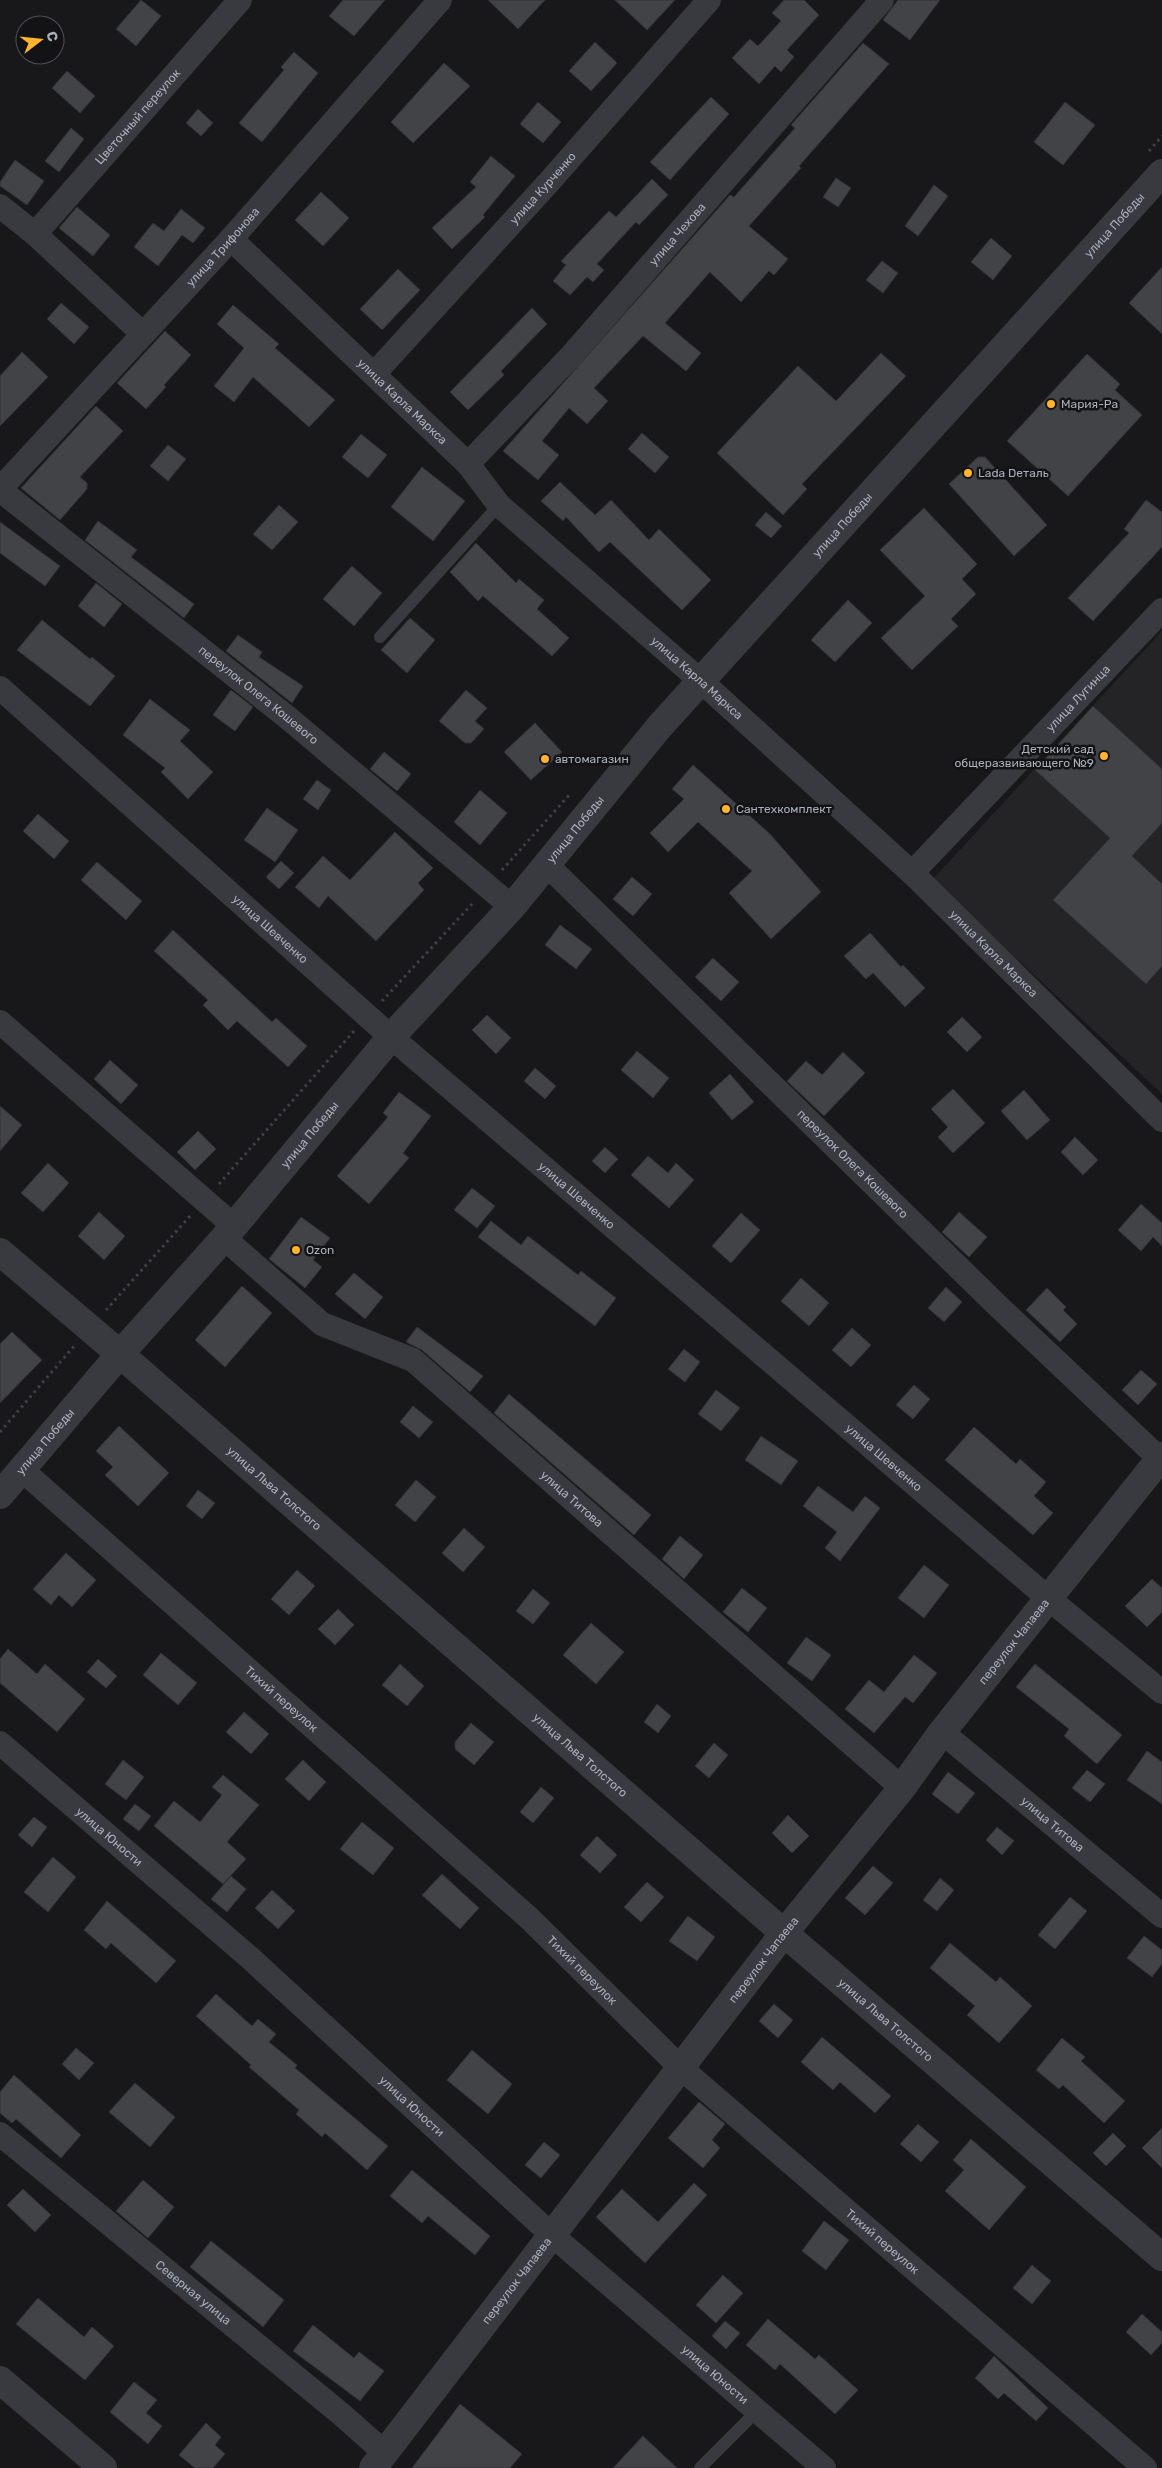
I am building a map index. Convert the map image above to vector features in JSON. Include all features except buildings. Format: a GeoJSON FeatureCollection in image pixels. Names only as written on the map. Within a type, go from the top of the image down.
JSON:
{"type":"FeatureCollection","features":[{"type":"Feature","properties":{"kind":"street","name":"Цветочный переулок"},"geometry":{"type":"LineString","coordinates":[[35,234],[240,0]]}},
{"type":"Feature","properties":{"kind":"street","name":"улица Трифонова"},"geometry":{"type":"LineString","coordinates":[[0,490],[231,239],[440,0]]}},
{"type":"Feature","properties":{"kind":"street","name":"улица Курченко"},"geometry":{"type":"LineString","coordinates":[[374,374],[556,175],[709,0]]}},
{"type":"Feature","properties":{"kind":"street","name":"улица Чехова"},"geometry":{"type":"LineString","coordinates":[[468,464],[572,355],[882,0]]}},
{"type":"Feature","properties":{"kind":"street","name":"улица Победы"},"geometry":{"type":"LineString","coordinates":[[0,1495],[120,1354],[229,1232],[392,1037],[512,907],[660,726],[702,682],[1162,173]]}},
{"type":"Feature","properties":{"kind":"street"},"geometry":{"type":"LineString","coordinates":[[0,206],[35,234],[143,334]]}},
{"type":"Feature","properties":{"kind":"street","name":"улица Карла Маркса"},"geometry":{"type":"LineString","coordinates":[[231,239],[468,464],[499,505],[702,682],[912,873],[1162,1120]]}},
{"type":"Feature","properties":{"kind":"street","name":"переулок Олега Кошевого"},"geometry":{"type":"LineString","coordinates":[[0,490],[287,718],[512,907]]}},
{"type":"Feature","properties":{"kind":"street","name":"улица Лугинца"},"geometry":{"type":"LineString","coordinates":[[912,873],[1162,610]]}},
{"type":"Feature","properties":{"kind":"street","name":"улица Шевченко"},"geometry":{"type":"LineString","coordinates":[[0,688],[392,1037],[1048,1598],[1162,1692]]}},
{"type":"Feature","properties":{"kind":"street","name":"переулок Олега Кошевого"},"geometry":{"type":"LineString","coordinates":[[546,864],[999,1306],[1161,1458]]}},
{"type":"Feature","properties":{"kind":"street","name":"улица Титова"},"geometry":{"type":"LineString","coordinates":[[0,1022],[229,1232],[322,1324],[413,1360],[902,1788]]}},
{"type":"Feature","properties":{"kind":"street","name":"улица Льва Толстого"},"geometry":{"type":"LineString","coordinates":[[0,1252],[1162,2257]]}},
{"type":"Feature","properties":{"kind":"street","name":"переулок Чапаева"},"geometry":{"type":"LineString","coordinates":[[379,2460],[553,2236],[784,1932],[902,1788],[942,1732],[1161,1458]]}},
{"type":"Feature","properties":{"kind":"street","name":"Тихий переулок"},"geometry":{"type":"LineString","coordinates":[[22,1470],[529,1918],[681,2068],[1146,2468]]}},
{"type":"Feature","properties":{"kind":"street","name":"улица Титова"},"geometry":{"type":"LineString","coordinates":[[942,1732],[1162,1916]]}},
{"type":"Feature","properties":{"kind":"street","name":"улица Юности"},"geometry":{"type":"LineString","coordinates":[[0,1743],[250,1957],[553,2236],[824,2468]]}},
{"type":"Feature","properties":{"kind":"street","name":"Северная улица"},"geometry":{"type":"LineString","coordinates":[[0,2134],[341,2414],[379,2460]]}},
{"type":"Feature","properties":{"kind":"street"},"geometry":{"type":"LineString","coordinates":[[0,2380],[103,2468]]}},
{"type":"Feature","properties":{"kind":"lane"},"geometry":{"type":"LineString","coordinates":[[380,637],[499,505]]}},
{"type":"Feature","properties":{"kind":"lane"},"geometry":{"type":"LineString","coordinates":[[700,2468],[758,2410]]}},
{"type":"Feature","properties":{"kind":"shaded area","name":"Детский сад общеразвивающего №9"},"geometry":{"type":"Polygon","coordinates":[[[1162,631],[1162,1094],[932,880],[1162,631]]]}},
{"type":"Feature","properties":{"kind":"place","name":"Мария-Ра"},"geometry":{"type":"Point","coordinates":[1051,404]}},
{"type":"Feature","properties":{"kind":"place","name":"Lada Dеталь"},"geometry":{"type":"Point","coordinates":[968,473]}},
{"type":"Feature","properties":{"kind":"place","name":"Детский сад общеразвивающего №9"},"geometry":{"type":"Point","coordinates":[1104,756]}},
{"type":"Feature","properties":{"kind":"place","name":"автомагазин"},"geometry":{"type":"Point","coordinates":[545,759]}},
{"type":"Feature","properties":{"kind":"place","name":"Сантехкомплект"},"geometry":{"type":"Point","coordinates":[726,809]}},
{"type":"Feature","properties":{"kind":"place","name":"Ozon"},"geometry":{"type":"Point","coordinates":[296,1250]}}]}
